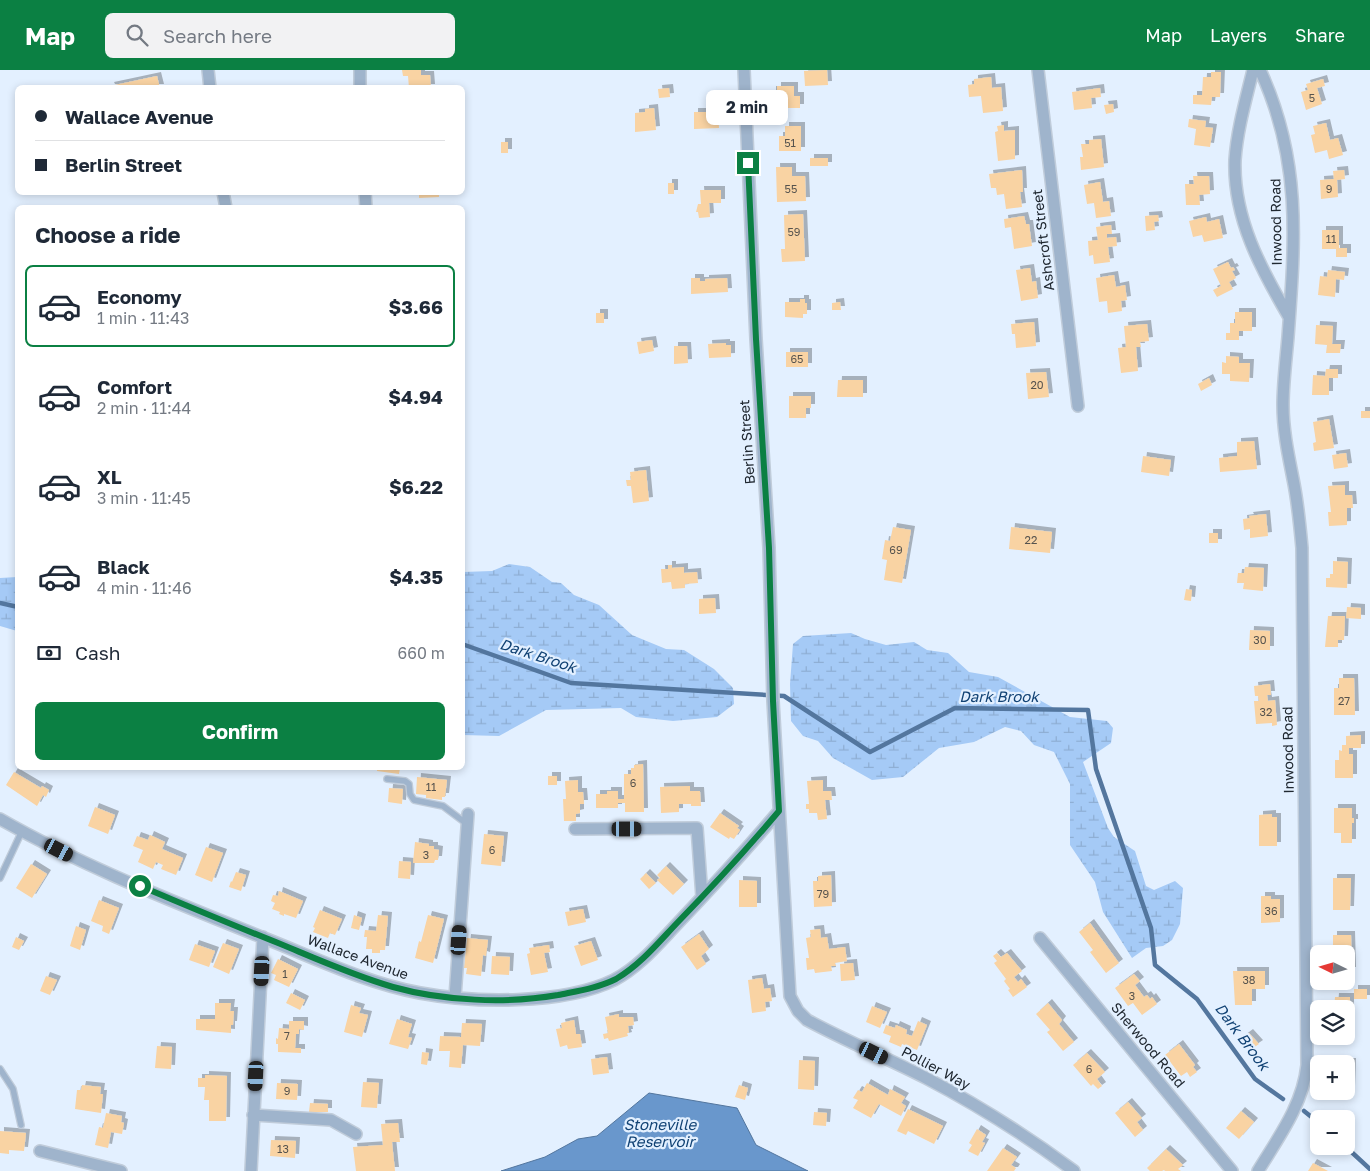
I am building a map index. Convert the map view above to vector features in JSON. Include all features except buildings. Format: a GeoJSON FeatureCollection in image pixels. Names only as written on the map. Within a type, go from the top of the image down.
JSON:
{"type":"FeatureCollection","features":[{"type":"Feature","properties":{"kind":"street"},"geometry":{"type":"LineString","coordinates":[[208,70],[210,85]]}},
{"type":"Feature","properties":{"kind":"street"},"geometry":{"type":"LineString","coordinates":[[360,70],[360,85]]}},
{"type":"Feature","properties":{"kind":"street","name":"Berlin Street"},"geometry":{"type":"LineString","coordinates":[[744,70],[756,339],[769,548],[772,696],[779,811]]}},
{"type":"Feature","properties":{"kind":"street","name":"Ashcroft Street"},"geometry":{"type":"LineString","coordinates":[[1038,70],[1078,406]]}},
{"type":"Feature","properties":{"kind":"street","name":"Inwood Road"},"geometry":{"type":"LineString","coordinates":[[1253,70],[1235,160],[1237,195],[1245,229],[1258,262],[1289,317]]}},
{"type":"Feature","properties":{"kind":"street","name":"Inwood Road"},"geometry":{"type":"LineString","coordinates":[[1258,1171],[1297,1104],[1305,1082],[1307,1065],[1302,548],[1298,506],[1287,449],[1283,406],[1293,252],[1292,185],[1280,122],[1270,90],[1260,70]]}},
{"type":"Feature","properties":{"kind":"street","name":"Wallace Avenue"},"geometry":{"type":"LineString","coordinates":[[0,819],[89,865],[263,938],[378,982],[420,993],[502,1000],[527,999],[571,992],[600,985],[619,977],[641,961],[728,870],[779,811]]}},
{"type":"Feature","properties":{"kind":"street","name":"Pollier Way"},"geometry":{"type":"LineString","coordinates":[[779,811],[788,985],[792,1002],[798,1011],[813,1023],[927,1079],[967,1101],[1074,1171]]}},
{"type":"Feature","properties":{"kind":"street"},"geometry":{"type":"LineString","coordinates":[[455,997],[468,819]]}},
{"type":"Feature","properties":{"kind":"street"},"geometry":{"type":"LineString","coordinates":[[575,829],[696,828],[702,897]]}},
{"type":"Feature","properties":{"kind":"street"},"geometry":{"type":"LineString","coordinates":[[251,1171],[263,938]]}},
{"type":"Feature","properties":{"kind":"street","name":"Sherwood Road"},"geometry":{"type":"LineString","coordinates":[[1040,938],[1232,1171]]}},
{"type":"Feature","properties":{"kind":"street"},"geometry":{"type":"LineString","coordinates":[[253,1115],[332,1120],[356,1134]]}},
{"type":"Feature","properties":{"kind":"street"},"geometry":{"type":"LineString","coordinates":[[40,1151],[121,1171]]}},
{"type":"Feature","properties":{"kind":"lane"},"geometry":{"type":"LineString","coordinates":[[387,779],[406,781],[409,784],[410,794],[414,800],[443,806],[468,819]]}},
{"type":"Feature","properties":{"kind":"lane"},"geometry":{"type":"LineString","coordinates":[[0,878],[22,831]]}},
{"type":"Feature","properties":{"kind":"lane"},"geometry":{"type":"LineString","coordinates":[[0,1069],[12,1089],[21,1125]]}},
{"type":"Feature","properties":{"kind":"green space"},"geometry":{"type":"Polygon","coordinates":[[[509,564],[530,567],[552,582],[561,583],[574,595],[599,605],[632,635],[666,649],[684,650],[714,669],[733,688],[734,704],[717,717],[673,721],[636,717],[621,708],[546,710],[499,736],[465,735],[465,572],[492,571],[509,564]]]}},
{"type":"Feature","properties":{"kind":"green space"},"geometry":{"type":"Polygon","coordinates":[[[15,577],[15,630],[0,626],[0,578],[15,577]]]}},
{"type":"Feature","properties":{"kind":"green space"},"geometry":{"type":"Polygon","coordinates":[[[851,633],[886,645],[914,642],[927,650],[948,653],[969,672],[998,677],[1070,717],[1107,721],[1113,728],[1111,743],[1083,762],[1108,828],[1114,837],[1135,851],[1146,886],[1154,890],[1175,881],[1183,888],[1180,924],[1172,940],[1163,946],[1146,948],[1132,958],[1103,912],[1095,882],[1070,845],[1070,784],[1054,752],[1034,745],[1021,731],[1005,727],[974,742],[939,748],[903,777],[872,780],[833,758],[818,741],[803,736],[791,721],[790,684],[793,644],[803,636],[851,633]]]}},
{"type":"Feature","properties":{"kind":"water","name":"Stoneville Reservoir"},"geometry":{"type":"Polygon","coordinates":[[[649,1093],[737,1108],[756,1145],[808,1171],[501,1171],[545,1157],[578,1139],[597,1136],[649,1093]]]}},
{"type":"Feature","properties":{"kind":"waterway","name":"Dark Brook"},"geometry":{"type":"LineString","coordinates":[[0,603],[15,606]]}},
{"type":"Feature","properties":{"kind":"waterway","name":"Dark Brook"},"geometry":{"type":"LineString","coordinates":[[465,645],[571,683],[784,696],[870,752],[955,708],[1088,710],[1096,769],[1151,928],[1155,965],[1197,999],[1255,1079],[1283,1099]]}},
{"type":"Feature","properties":{"kind":"waterway","name":"Dark Brook"},"geometry":{"type":"LineString","coordinates":[[1304,1111],[1310,1116]]}},
{"type":"Feature","properties":{"kind":"waterway","name":"Dark Brook"},"geometry":{"type":"LineString","coordinates":[[1355,1155],[1370,1169]]}},
{"type":"Feature","properties":{"kind":"route"},"geometry":{"type":"LineString","coordinates":[[140,886],[326,963],[406,990],[436,996],[502,1000],[536,998],[600,985],[614,980],[641,961],[728,870],[779,811],[773,701],[769,548],[756,339],[748,163]]}}]}
